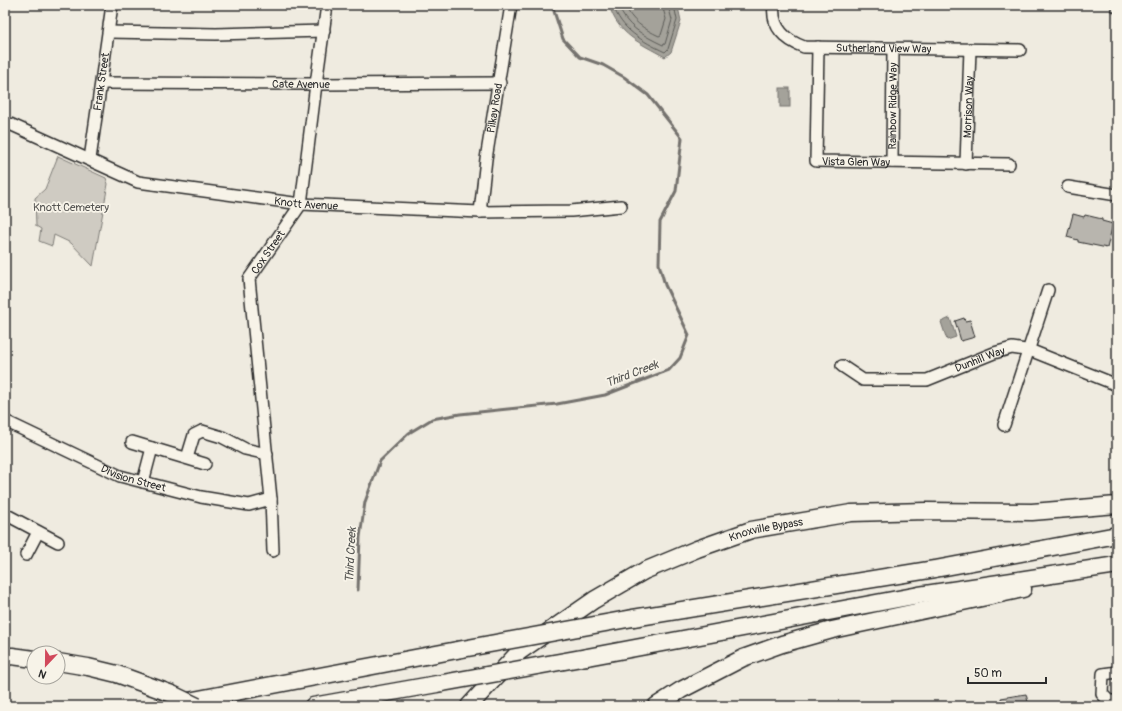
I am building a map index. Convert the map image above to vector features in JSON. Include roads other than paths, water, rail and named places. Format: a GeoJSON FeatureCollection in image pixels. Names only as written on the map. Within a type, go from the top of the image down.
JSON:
{"type":"FeatureCollection","features":[{"type":"Feature","properties":{"kind":"highway","name":"Knoxville Bypass"},"geometry":{"type":"LineString","coordinates":[[469,706],[519,652],[594,600],[644,571],[697,549],[751,530],[851,513],[926,511],[1032,512],[1117,505]]}},
{"type":"Feature","properties":{"kind":"highway"},"geometry":{"type":"LineString","coordinates":[[162,706],[633,618],[936,570],[1117,535]]}},
{"type":"Feature","properties":{"kind":"highway"},"geometry":{"type":"LineString","coordinates":[[313,706],[918,595],[1117,566]]}},
{"type":"Feature","properties":{"kind":"highway"},"geometry":{"type":"LineString","coordinates":[[656,706],[681,690],[743,658],[782,644],[832,630],[1012,592],[1117,566]]}},
{"type":"Feature","properties":{"kind":"highway"},"geometry":{"type":"LineString","coordinates":[[5,657],[12,656],[26,658]]}},
{"type":"Feature","properties":{"kind":"highway"},"geometry":{"type":"LineString","coordinates":[[66,663],[117,674],[172,694],[196,706]]}},
{"type":"Feature","properties":{"kind":"street","name":"Frank Street"},"geometry":{"type":"LineString","coordinates":[[90,159],[112,5]]}},
{"type":"Feature","properties":{"kind":"street","name":"Cox Street"},"geometry":{"type":"LineString","coordinates":[[274,552],[267,454],[248,279],[301,204],[327,5]]}},
{"type":"Feature","properties":{"kind":"street","name":"Pilkay Road"},"geometry":{"type":"LineString","coordinates":[[480,212],[486,159],[512,5]]}},
{"type":"Feature","properties":{"kind":"street","name":"Sutherland View Way"},"geometry":{"type":"LineString","coordinates":[[774,5],[776,24],[783,36],[792,43],[804,47],[1020,50]]}},
{"type":"Feature","properties":{"kind":"street"},"geometry":{"type":"LineString","coordinates":[[109,32],[216,34],[324,31]]}},
{"type":"Feature","properties":{"kind":"street","name":"Vista Glen Way"},"geometry":{"type":"LineString","coordinates":[[818,48],[816,161],[1010,164]]}},
{"type":"Feature","properties":{"kind":"street","name":"Rainbow Ridge Way"},"geometry":{"type":"LineString","coordinates":[[892,162],[893,49]]}},
{"type":"Feature","properties":{"kind":"street","name":"Morrison Way"},"geometry":{"type":"LineString","coordinates":[[966,164],[970,50]]}},
{"type":"Feature","properties":{"kind":"street","name":"Cate Avenue"},"geometry":{"type":"LineString","coordinates":[[102,83],[500,83]]}},
{"type":"Feature","properties":{"kind":"street","name":"Knott Avenue"},"geometry":{"type":"LineString","coordinates":[[5,124],[10,124],[138,182],[301,204],[480,212],[571,211],[621,206]]}},
{"type":"Feature","properties":{"kind":"street"},"geometry":{"type":"LineString","coordinates":[[1068,187],[1117,195]]}},
{"type":"Feature","properties":{"kind":"street"},"geometry":{"type":"LineString","coordinates":[[1004,425],[1048,290]]}},
{"type":"Feature","properties":{"kind":"street","name":"Dunhill Way"},"geometry":{"type":"LineString","coordinates":[[842,366],[863,380],[927,380],[994,353],[1012,348],[1028,350],[1117,385]]}},
{"type":"Feature","properties":{"kind":"street","name":"Division Street"},"geometry":{"type":"LineString","coordinates":[[5,420],[120,476],[200,497],[249,505],[271,499]]}},
{"type":"Feature","properties":{"kind":"street"},"geometry":{"type":"LineString","coordinates":[[187,458],[194,435],[202,431],[222,437],[245,449],[267,454]]}},
{"type":"Feature","properties":{"kind":"street"},"geometry":{"type":"LineString","coordinates":[[132,442],[205,464]]}},
{"type":"Feature","properties":{"kind":"street"},"geometry":{"type":"LineString","coordinates":[[142,482],[152,448]]}},
{"type":"Feature","properties":{"kind":"street"},"geometry":{"type":"LineString","coordinates":[[5,514],[58,542]]}},
{"type":"Feature","properties":{"kind":"street"},"geometry":{"type":"LineString","coordinates":[[26,555],[38,532]]}},
{"type":"Feature","properties":{"kind":"street"},"geometry":{"type":"LineString","coordinates":[[1117,672],[1103,674],[1102,694],[1109,701],[1117,701]]}},
{"type":"Feature","properties":{"kind":"water"},"geometry":{"type":"Polygon","coordinates":[[[609,5],[672,5],[678,7],[681,21],[671,52],[665,57],[631,37],[618,24],[609,5]]]}},
{"type":"Feature","properties":{"kind":"water"},"geometry":{"type":"Polygon","coordinates":[[[780,88],[790,88],[790,107],[780,107],[780,88]]]}},
{"type":"Feature","properties":{"kind":"water"},"geometry":{"type":"Polygon","coordinates":[[[950,318],[956,337],[947,340],[941,322],[950,318]]]}},
{"type":"Feature","properties":{"kind":"waterway","name":"Third Creek"},"geometry":{"type":"LineString","coordinates":[[358,590],[360,537],[365,502],[380,461],[409,433],[432,419],[460,414],[557,404],[605,395],[669,370],[680,358],[689,335],[665,285],[659,264],[660,222],[676,191],[682,138],[648,95],[624,77],[603,65],[580,57],[563,39],[552,5]]}},
{"type":"Feature","properties":{"kind":"park label","name":"Knott Cemetery"},"geometry":{"type":"Point","coordinates":[71,207]}}]}
